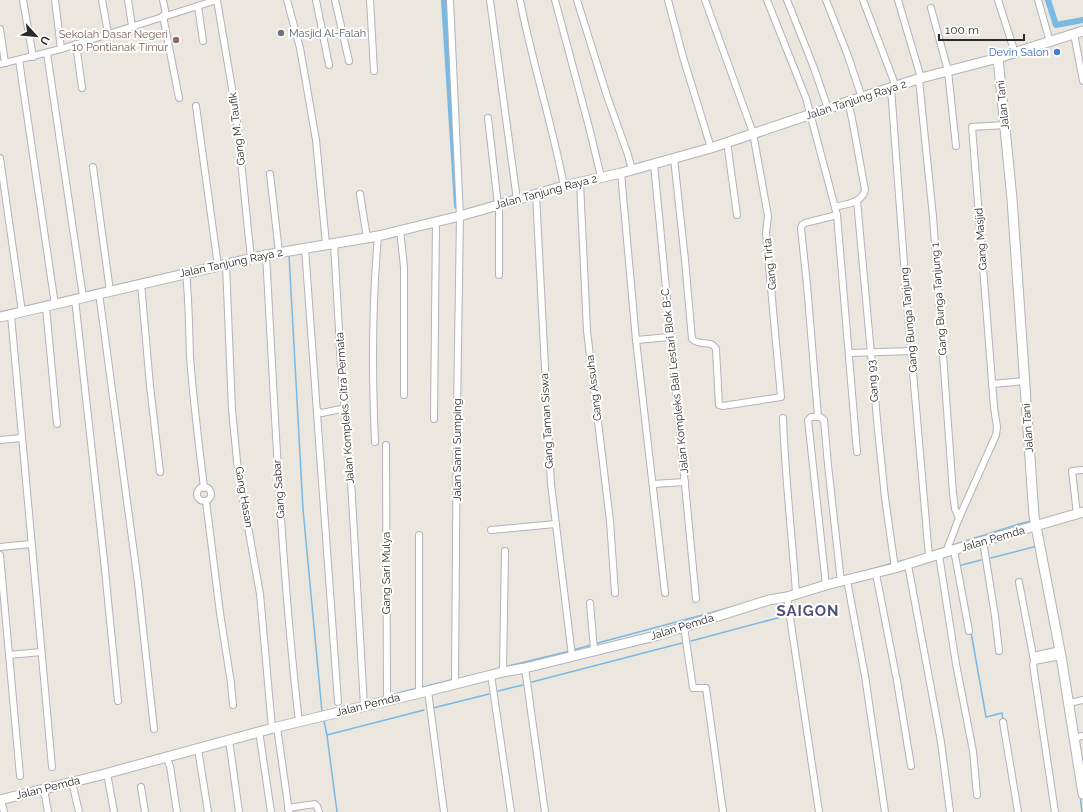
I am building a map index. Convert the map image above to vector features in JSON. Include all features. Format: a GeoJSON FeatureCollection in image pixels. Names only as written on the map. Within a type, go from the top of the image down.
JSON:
{"type":"FeatureCollection","features":[{"type":"Feature","properties":{"kind":"street"},"geometry":{"type":"LineString","coordinates":[[23,0],[33,56]]}},
{"type":"Feature","properties":{"kind":"street"},"geometry":{"type":"LineString","coordinates":[[55,0],[61,48]]}},
{"type":"Feature","properties":{"kind":"street"},"geometry":{"type":"LineString","coordinates":[[102,0],[108,33]]}},
{"type":"Feature","properties":{"kind":"street"},"geometry":{"type":"LineString","coordinates":[[128,0],[132,26]]}},
{"type":"Feature","properties":{"kind":"street"},"geometry":{"type":"LineString","coordinates":[[163,0],[179,98]]}},
{"type":"Feature","properties":{"kind":"street"},"geometry":{"type":"LineString","coordinates":[[0,29],[3,64],[47,53],[215,0]]}},
{"type":"Feature","properties":{"kind":"street","name":"Gang M. Taufik"},"geometry":{"type":"LineString","coordinates":[[215,0],[236,112],[251,259]]}},
{"type":"Feature","properties":{"kind":"street","name":"Jalan Kompleks Citra Permata"},"geometry":{"type":"LineString","coordinates":[[287,0],[300,48],[316,140],[330,244],[346,408],[364,706]]}},
{"type":"Feature","properties":{"kind":"street"},"geometry":{"type":"LineString","coordinates":[[316,0],[329,65]]}},
{"type":"Feature","properties":{"kind":"street"},"geometry":{"type":"LineString","coordinates":[[335,0],[349,61]]}},
{"type":"Feature","properties":{"kind":"street"},"geometry":{"type":"LineString","coordinates":[[370,0],[374,70]]}},
{"type":"Feature","properties":{"kind":"street","name":"Jalan Sami Sumping"},"geometry":{"type":"LineString","coordinates":[[450,0],[460,216],[455,683]]}},
{"type":"Feature","properties":{"kind":"street"},"geometry":{"type":"LineString","coordinates":[[490,0],[517,200]]}},
{"type":"Feature","properties":{"kind":"street"},"geometry":{"type":"LineString","coordinates":[[520,0],[531,51],[558,152],[564,186]]}},
{"type":"Feature","properties":{"kind":"street"},"geometry":{"type":"LineString","coordinates":[[555,0],[601,177]]}},
{"type":"Feature","properties":{"kind":"street"},"geometry":{"type":"LineString","coordinates":[[577,0],[632,170]]}},
{"type":"Feature","properties":{"kind":"street"},"geometry":{"type":"LineString","coordinates":[[668,0],[710,148]]}},
{"type":"Feature","properties":{"kind":"street","name":"Gang Tirta"},"geometry":{"type":"LineString","coordinates":[[674,158],[692,339],[697,343],[712,344],[716,350],[719,405],[724,406],[781,397],[766,233],[768,216],[753,133],[735,79],[705,0]]}},
{"type":"Feature","properties":{"kind":"street"},"geometry":{"type":"LineString","coordinates":[[767,0],[806,98],[837,215],[857,452]]}},
{"type":"Feature","properties":{"kind":"street"},"geometry":{"type":"LineString","coordinates":[[787,0],[814,68],[828,109]]}},
{"type":"Feature","properties":{"kind":"street"},"geometry":{"type":"LineString","coordinates":[[826,0],[848,56],[862,98]]}},
{"type":"Feature","properties":{"kind":"street","name":"Gang Bunga Tanjung"},"geometry":{"type":"LineString","coordinates":[[863,0],[894,88],[903,250],[929,554]]}},
{"type":"Feature","properties":{"kind":"street","name":"Gang Bunga Tanjung 1"},"geometry":{"type":"LineString","coordinates":[[898,0],[920,79],[933,217],[953,493],[955,509],[959,518]]}},
{"type":"Feature","properties":{"kind":"street"},"geometry":{"type":"LineString","coordinates":[[998,0],[1014,53]]}},
{"type":"Feature","properties":{"kind":"street"},"geometry":{"type":"LineString","coordinates":[[1038,0],[1050,42]]}},
{"type":"Feature","properties":{"kind":"street"},"geometry":{"type":"LineString","coordinates":[[198,6],[203,41]]}},
{"type":"Feature","properties":{"kind":"street"},"geometry":{"type":"LineString","coordinates":[[931,8],[948,71],[956,146]]}},
{"type":"Feature","properties":{"kind":"street"},"geometry":{"type":"LineString","coordinates":[[1078,33],[1083,82]]}},
{"type":"Feature","properties":{"kind":"street","name":"Jalan Tanjung Raya 2"},"geometry":{"type":"LineString","coordinates":[[0,317],[278,252],[378,236],[460,216],[564,186],[621,173],[710,148],[846,102],[1078,33]]}},
{"type":"Feature","properties":{"kind":"street"},"geometry":{"type":"LineString","coordinates":[[76,44],[82,88]]}},
{"type":"Feature","properties":{"kind":"street"},"geometry":{"type":"LineString","coordinates":[[47,53],[79,298],[118,701]]}},
{"type":"Feature","properties":{"kind":"street","name":"Jalan Tani"},"geometry":{"type":"LineString","coordinates":[[998,58],[1019,288],[1035,522],[1056,654],[1079,737],[1083,794]]}},
{"type":"Feature","properties":{"kind":"street"},"geometry":{"type":"LineString","coordinates":[[19,60],[55,305]]}},
{"type":"Feature","properties":{"kind":"street"},"geometry":{"type":"LineString","coordinates":[[835,207],[857,201],[863,196],[865,190],[849,105],[846,102]]}},
{"type":"Feature","properties":{"kind":"street","name":"Gang Hasan"},"geometry":{"type":"LineString","coordinates":[[196,106],[222,266],[238,471],[260,594],[275,727],[288,810]]}},
{"type":"Feature","properties":{"kind":"street"},"geometry":{"type":"LineString","coordinates":[[488,118],[498,205],[499,275]]}},
{"type":"Feature","properties":{"kind":"street","name":"Gang Masjid"},"geometry":{"type":"LineString","coordinates":[[992,384],[972,127],[1005,124]]}},
{"type":"Feature","properties":{"kind":"street"},"geometry":{"type":"LineString","coordinates":[[726,142],[737,215]]}},
{"type":"Feature","properties":{"kind":"street"},"geometry":{"type":"LineString","coordinates":[[0,158],[22,312]]}},
{"type":"Feature","properties":{"kind":"street","name":"Jalan Kompleks Bali Lestari Blok B-C"},"geometry":{"type":"LineString","coordinates":[[654,164],[696,599]]}},
{"type":"Feature","properties":{"kind":"street"},"geometry":{"type":"LineString","coordinates":[[93,167],[110,291]]}},
{"type":"Feature","properties":{"kind":"street"},"geometry":{"type":"LineString","coordinates":[[621,173],[636,340],[665,593]]}},
{"type":"Feature","properties":{"kind":"street"},"geometry":{"type":"LineString","coordinates":[[270,174],[278,252]]}},
{"type":"Feature","properties":{"kind":"street","name":"Gang Assuha"},"geometry":{"type":"LineString","coordinates":[[580,182],[587,331],[610,521],[615,593]]}},
{"type":"Feature","properties":{"kind":"street"},"geometry":{"type":"LineString","coordinates":[[360,194],[367,238]]}},
{"type":"Feature","properties":{"kind":"street","name":"Gang Taman Siswa"},"geometry":{"type":"LineString","coordinates":[[536,194],[548,455],[555,524],[572,651]]}},
{"type":"Feature","properties":{"kind":"street","name":"Gang 93"},"geometry":{"type":"LineString","coordinates":[[857,201],[882,470],[895,564]]}},
{"type":"Feature","properties":{"kind":"street"},"geometry":{"type":"LineString","coordinates":[[818,417],[801,228],[805,223],[837,215]]}},
{"type":"Feature","properties":{"kind":"street"},"geometry":{"type":"LineString","coordinates":[[434,419],[436,222]]}},
{"type":"Feature","properties":{"kind":"street"},"geometry":{"type":"LineString","coordinates":[[400,230],[405,282],[404,396]]}},
{"type":"Feature","properties":{"kind":"street"},"geometry":{"type":"LineString","coordinates":[[374,442],[374,280],[378,236]]}},
{"type":"Feature","properties":{"kind":"street"},"geometry":{"type":"LineString","coordinates":[[305,248],[338,702]]}},
{"type":"Feature","properties":{"kind":"street","name":"Gang Sabar"},"geometry":{"type":"LineString","coordinates":[[266,255],[280,504],[288,617],[299,722]]}},
{"type":"Feature","properties":{"kind":"street"},"geometry":{"type":"LineString","coordinates":[[186,273],[189,296],[190,354],[204,488],[201,488],[197,494],[200,499],[206,501],[220,613],[232,683],[233,705]]}},
{"type":"Feature","properties":{"kind":"street"},"geometry":{"type":"LineString","coordinates":[[141,283],[150,386],[160,472]]}},
{"type":"Feature","properties":{"kind":"street"},"geometry":{"type":"LineString","coordinates":[[99,293],[140,597],[154,729]]}},
{"type":"Feature","properties":{"kind":"street"},"geometry":{"type":"LineString","coordinates":[[46,307],[57,424]]}},
{"type":"Feature","properties":{"kind":"street"},"geometry":{"type":"LineString","coordinates":[[11,315],[52,767]]}},
{"type":"Feature","properties":{"kind":"street"},"geometry":{"type":"LineString","coordinates":[[636,340],[670,337]]}},
{"type":"Feature","properties":{"kind":"street"},"geometry":{"type":"LineString","coordinates":[[849,353],[870,351],[912,351]]}},
{"type":"Feature","properties":{"kind":"street"},"geometry":{"type":"LineString","coordinates":[[977,795],[973,751],[956,664],[947,550],[959,518],[997,431],[992,384],[1025,381]]}},
{"type":"Feature","properties":{"kind":"street"},"geometry":{"type":"LineString","coordinates":[[317,411],[322,413],[346,408]]}},
{"type":"Feature","properties":{"kind":"street"},"geometry":{"type":"LineString","coordinates":[[826,583],[808,420],[811,417],[818,417],[824,420],[842,579],[865,676],[885,812]]}},
{"type":"Feature","properties":{"kind":"street"},"geometry":{"type":"LineString","coordinates":[[783,418],[796,591]]}},
{"type":"Feature","properties":{"kind":"street"},"geometry":{"type":"LineString","coordinates":[[0,440],[21,438]]}},
{"type":"Feature","properties":{"kind":"street","name":"Gang Sari Mulya"},"geometry":{"type":"LineString","coordinates":[[386,445],[387,700]]}},
{"type":"Feature","properties":{"kind":"street"},"geometry":{"type":"LineString","coordinates":[[1080,513],[1072,471],[1083,470]]}},
{"type":"Feature","properties":{"kind":"street"},"geometry":{"type":"LineString","coordinates":[[653,484],[684,482]]}},
{"type":"Feature","properties":{"kind":"street","name":"Jalan Pemda"},"geometry":{"type":"LineString","coordinates":[[1,800],[198,749],[275,727],[455,683],[525,668],[572,651],[594,650],[621,644],[684,627],[769,600],[787,597],[796,591],[842,579],[876,574],[895,564],[908,565],[929,554],[983,541],[1035,522],[1080,513]]}},
{"type":"Feature","properties":{"kind":"street"},"geometry":{"type":"LineString","coordinates":[[491,530],[555,524]]}},
{"type":"Feature","properties":{"kind":"street"},"geometry":{"type":"LineString","coordinates":[[419,535],[423,692],[444,812]]}},
{"type":"Feature","properties":{"kind":"street"},"geometry":{"type":"LineString","coordinates":[[983,541],[999,650]]}},
{"type":"Feature","properties":{"kind":"street"},"geometry":{"type":"LineString","coordinates":[[0,547],[31,544]]}},
{"type":"Feature","properties":{"kind":"street"},"geometry":{"type":"LineString","coordinates":[[947,550],[968,631]]}},
{"type":"Feature","properties":{"kind":"street"},"geometry":{"type":"LineString","coordinates":[[503,672],[505,551]]}},
{"type":"Feature","properties":{"kind":"street"},"geometry":{"type":"LineString","coordinates":[[0,554],[20,776]]}},
{"type":"Feature","properties":{"kind":"street"},"geometry":{"type":"LineString","coordinates":[[908,565],[941,742],[950,812]]}},
{"type":"Feature","properties":{"kind":"street"},"geometry":{"type":"LineString","coordinates":[[876,574],[897,682],[911,766]]}},
{"type":"Feature","properties":{"kind":"street"},"geometry":{"type":"LineString","coordinates":[[1020,582],[1033,658],[1033,669],[1055,812]]}},
{"type":"Feature","properties":{"kind":"street"},"geometry":{"type":"LineString","coordinates":[[787,597],[819,812]]}},
{"type":"Feature","properties":{"kind":"street"},"geometry":{"type":"LineString","coordinates":[[590,603],[594,650]]}},
{"type":"Feature","properties":{"kind":"street"},"geometry":{"type":"LineString","coordinates":[[684,627],[693,688],[706,688],[723,812]]}},
{"type":"Feature","properties":{"kind":"street"},"geometry":{"type":"LineString","coordinates":[[9,655],[41,652]]}},
{"type":"Feature","properties":{"kind":"street"},"geometry":{"type":"LineString","coordinates":[[1033,658],[1056,654]]}},
{"type":"Feature","properties":{"kind":"street"},"geometry":{"type":"LineString","coordinates":[[525,668],[545,812]]}},
{"type":"Feature","properties":{"kind":"street"},"geometry":{"type":"LineString","coordinates":[[491,675],[511,812]]}},
{"type":"Feature","properties":{"kind":"street"},"geometry":{"type":"LineString","coordinates":[[1069,703],[1083,700]]}},
{"type":"Feature","properties":{"kind":"street"},"geometry":{"type":"LineString","coordinates":[[1003,722],[1018,812]]}},
{"type":"Feature","properties":{"kind":"street"},"geometry":{"type":"LineString","coordinates":[[260,731],[271,812]]}},
{"type":"Feature","properties":{"kind":"street"},"geometry":{"type":"LineString","coordinates":[[229,740],[240,812]]}},
{"type":"Feature","properties":{"kind":"street"},"geometry":{"type":"LineString","coordinates":[[198,749],[208,812]]}},
{"type":"Feature","properties":{"kind":"street"},"geometry":{"type":"LineString","coordinates":[[166,757],[170,766],[177,812]]}},
{"type":"Feature","properties":{"kind":"street"},"geometry":{"type":"LineString","coordinates":[[107,773],[114,812]]}},
{"type":"Feature","properties":{"kind":"street"},"geometry":{"type":"LineString","coordinates":[[72,782],[79,812]]}},
{"type":"Feature","properties":{"kind":"street"},"geometry":{"type":"LineString","coordinates":[[141,787],[145,812]]}},
{"type":"Feature","properties":{"kind":"street"},"geometry":{"type":"LineString","coordinates":[[44,789],[48,812]]}},
{"type":"Feature","properties":{"kind":"street"},"geometry":{"type":"LineString","coordinates":[[1,800],[4,812]]}},
{"type":"Feature","properties":{"kind":"street"},"geometry":{"type":"LineString","coordinates":[[288,810],[315,804],[319,812]]}},
{"type":"Feature","properties":{"kind":"waterway"},"geometry":{"type":"LineString","coordinates":[[444,0],[457,206]]}},
{"type":"Feature","properties":{"kind":"waterway"},"geometry":{"type":"LineString","coordinates":[[1048,0],[1056,25],[1083,20]]}},
{"type":"Feature","properties":{"kind":"waterway"},"geometry":{"type":"LineString","coordinates":[[289,255],[303,509],[322,712]]}},
{"type":"Feature","properties":{"kind":"waterway"},"geometry":{"type":"LineString","coordinates":[[950,546],[1031,521]]}},
{"type":"Feature","properties":{"kind":"waterway"},"geometry":{"type":"LineString","coordinates":[[991,558],[1037,546]]}},
{"type":"Feature","properties":{"kind":"waterway"},"geometry":{"type":"LineString","coordinates":[[897,562],[905,560]]}},
{"type":"Feature","properties":{"kind":"waterway"},"geometry":{"type":"LineString","coordinates":[[958,566],[981,560]]}},
{"type":"Feature","properties":{"kind":"waterway"},"geometry":{"type":"LineString","coordinates":[[862,572],[893,563]]}},
{"type":"Feature","properties":{"kind":"waterway"},"geometry":{"type":"LineString","coordinates":[[594,644],[736,606]]}},
{"type":"Feature","properties":{"kind":"waterway"},"geometry":{"type":"LineString","coordinates":[[795,614],[818,608]]}},
{"type":"Feature","properties":{"kind":"waterway"},"geometry":{"type":"LineString","coordinates":[[691,641],[785,616]]}},
{"type":"Feature","properties":{"kind":"waterway"},"geometry":{"type":"LineString","coordinates":[[971,632],[986,717],[1002,713],[1003,721]]}},
{"type":"Feature","properties":{"kind":"waterway"},"geometry":{"type":"LineString","coordinates":[[532,682],[682,643]]}},
{"type":"Feature","properties":{"kind":"waterway"},"geometry":{"type":"LineString","coordinates":[[573,650],[591,645]]}},
{"type":"Feature","properties":{"kind":"waterway"},"geometry":{"type":"LineString","coordinates":[[508,666],[570,651]]}},
{"type":"Feature","properties":{"kind":"waterway"},"geometry":{"type":"LineString","coordinates":[[423,687],[451,680]]}},
{"type":"Feature","properties":{"kind":"waterway"},"geometry":{"type":"LineString","coordinates":[[498,691],[523,685]]}},
{"type":"Feature","properties":{"kind":"waterway"},"geometry":{"type":"LineString","coordinates":[[391,695],[414,689]]}},
{"type":"Feature","properties":{"kind":"waterway"},"geometry":{"type":"LineString","coordinates":[[433,708],[489,694]]}},
{"type":"Feature","properties":{"kind":"waterway"},"geometry":{"type":"LineString","coordinates":[[967,705],[972,731]]}},
{"type":"Feature","properties":{"kind":"waterway"},"geometry":{"type":"LineString","coordinates":[[327,735],[424,710]]}},
{"type":"Feature","properties":{"kind":"waterway"},"geometry":{"type":"LineString","coordinates":[[324,721],[337,812]]}},
{"type":"Feature","properties":{"kind":"waterway"},"geometry":{"type":"LineString","coordinates":[[1080,795],[1082,812]]}},
{"type":"Feature","properties":{"kind":"place","name":"Masjid Al-Falah"},"geometry":{"type":"Point","coordinates":[281,33]}},
{"type":"Feature","properties":{"kind":"place","name":"Sekolah Dasar Negeri 10 Pontianak Timur"},"geometry":{"type":"Point","coordinates":[176,40]}},
{"type":"Feature","properties":{"kind":"place","name":"Devin Salon"},"geometry":{"type":"Point","coordinates":[1057,52]}},
{"type":"Feature","properties":{"kind":"district","name":"SAIGON"},"geometry":{"type":"Point","coordinates":[808,611]}}]}
